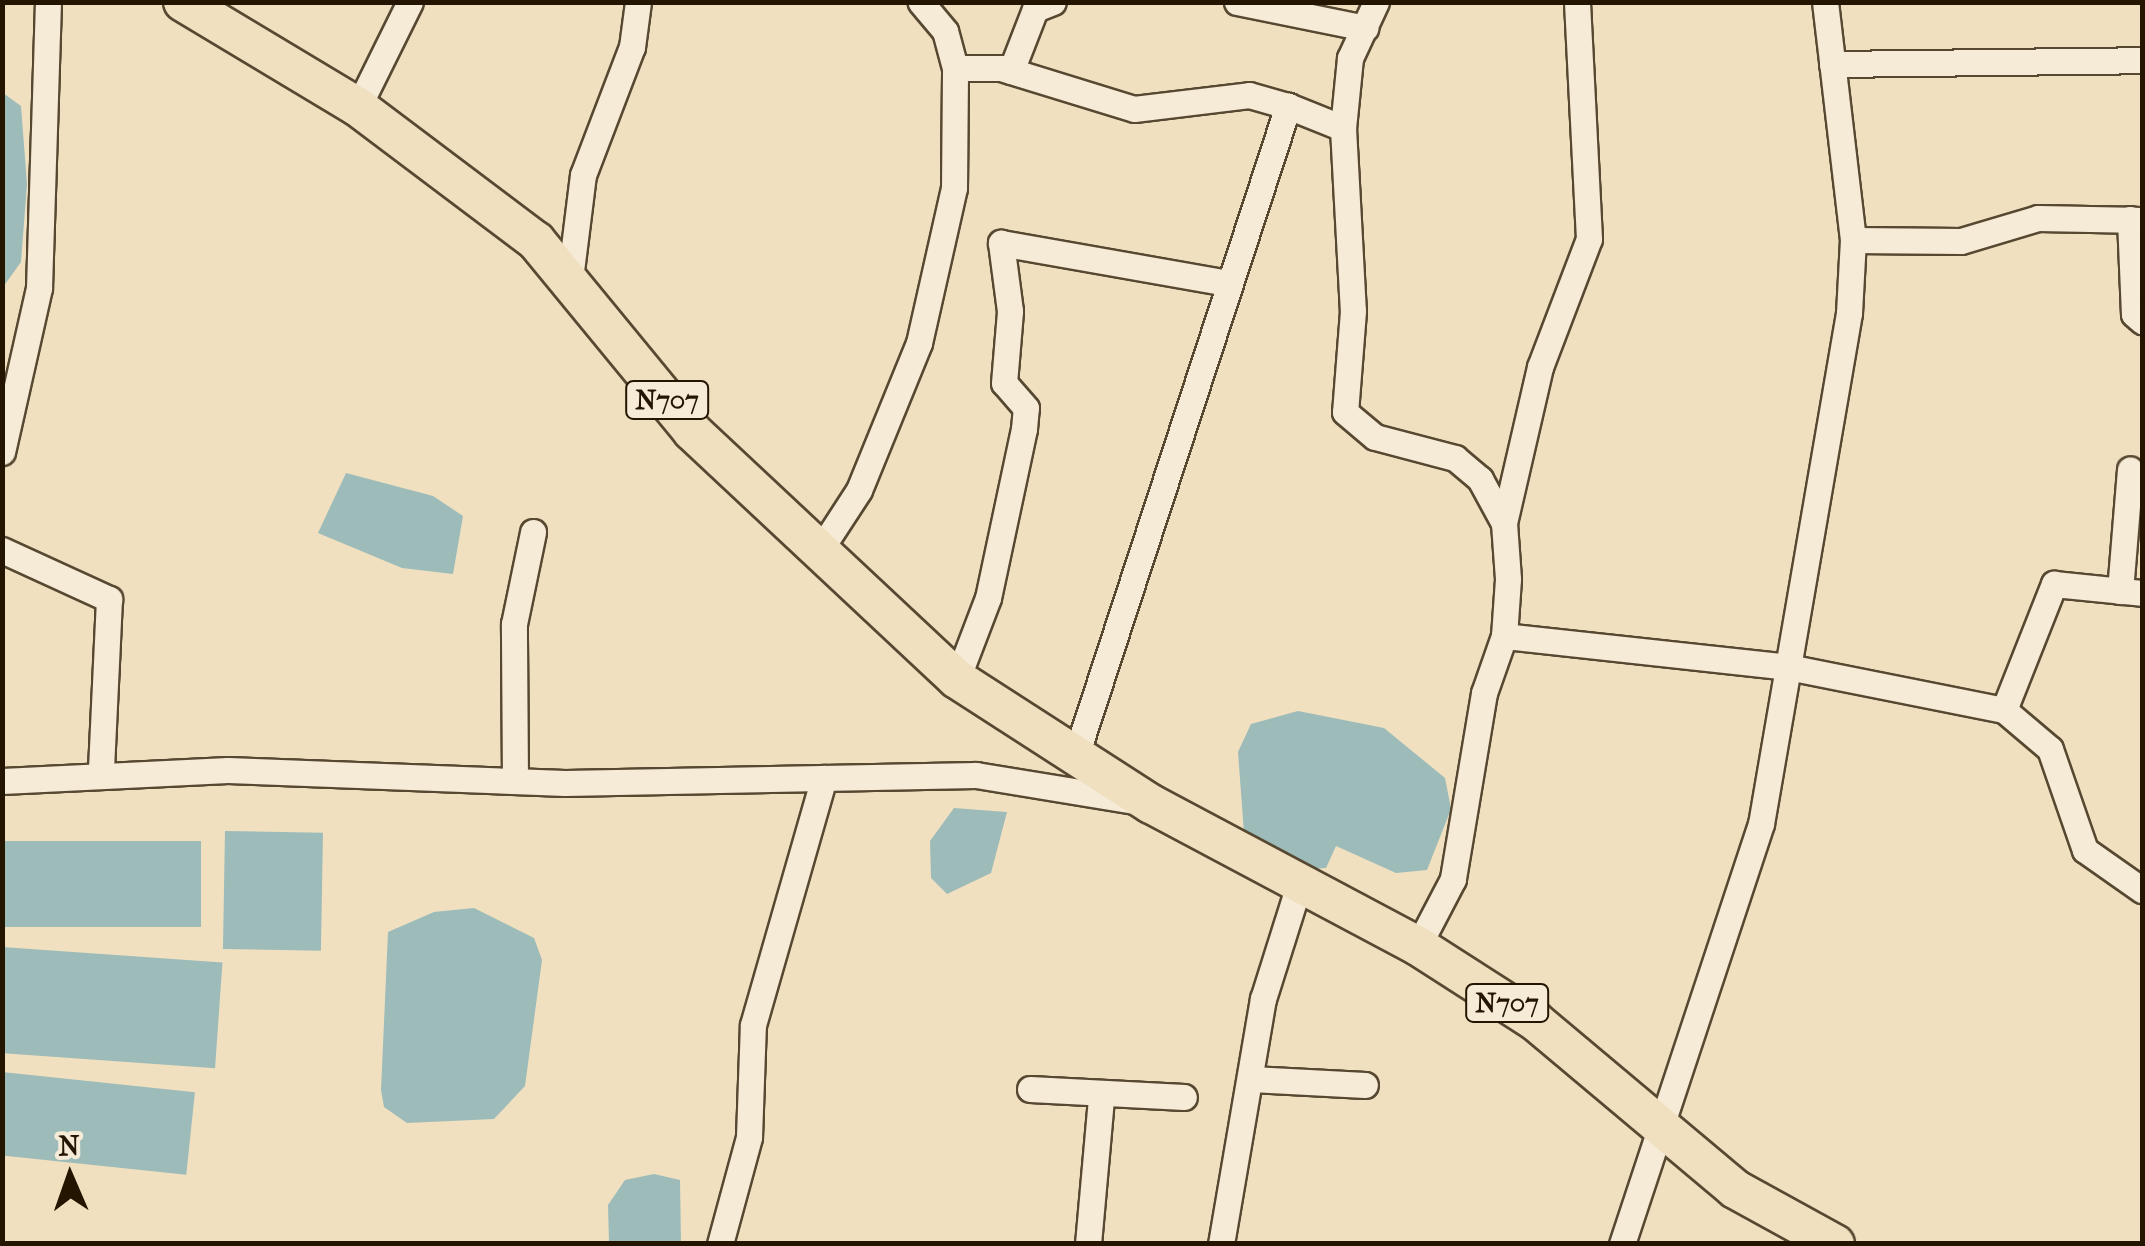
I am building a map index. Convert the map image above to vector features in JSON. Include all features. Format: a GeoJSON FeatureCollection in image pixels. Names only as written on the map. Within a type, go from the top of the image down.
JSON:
{"type":"FeatureCollection","features":[{"type":"Feature","properties":{"kind":"highway","name":"N707"},"geometry":{"type":"LineString","coordinates":[[183,2],[358,108],[492,204],[570,280],[692,431],[818,554],[957,679],[1151,804],[1418,946],[1598,1066],[1735,1189],[1835,1244]]}},
{"type":"Feature","properties":{"kind":"street"},"geometry":{"type":"LineString","coordinates":[[2,452],[40,288],[48,2]]}},
{"type":"Feature","properties":{"kind":"street"},"geometry":{"type":"LineString","coordinates":[[358,108],[410,2]]}},
{"type":"Feature","properties":{"kind":"street"},"geometry":{"type":"LineString","coordinates":[[570,280],[583,175],[632,47],[638,2]]}},
{"type":"Feature","properties":{"kind":"street"},"geometry":{"type":"LineString","coordinates":[[818,554],[859,490],[918,343],[954,188],[955,68],[945,31],[922,2]]}},
{"type":"Feature","properties":{"kind":"street"},"geometry":{"type":"LineString","coordinates":[[1010,71],[1035,9],[1053,2]]}},
{"type":"Feature","properties":{"kind":"street"},"geometry":{"type":"LineString","coordinates":[[1237,2],[1365,28]]}},
{"type":"Feature","properties":{"kind":"street"},"geometry":{"type":"LineString","coordinates":[[1376,2],[1350,58],[1343,128],[1353,311],[1345,412],[1375,437],[1455,458],[1480,478],[1504,523]]}},
{"type":"Feature","properties":{"kind":"street"},"geometry":{"type":"LineString","coordinates":[[1418,946],[1452,879],[1484,692],[1504,636],[1504,523],[1540,367],[1589,239],[1577,2]]}},
{"type":"Feature","properties":{"kind":"street"},"geometry":{"type":"LineString","coordinates":[[1622,1244],[1761,824],[1788,667],[1853,240],[1825,2]]}},
{"type":"Feature","properties":{"kind":"street"},"geometry":{"type":"LineString","coordinates":[[1832,64],[2142,60]]}},
{"type":"Feature","properties":{"kind":"street"},"geometry":{"type":"LineString","coordinates":[[955,68],[1010,71],[1134,109],[1249,95],[1343,128]]}},
{"type":"Feature","properties":{"kind":"street"},"geometry":{"type":"LineString","coordinates":[[1076,756],[1288,106]]}},
{"type":"Feature","properties":{"kind":"street"},"geometry":{"type":"LineString","coordinates":[[1853,240],[1948,242],[2038,218],[2136,220],[2134,314],[2142,321]]}},
{"type":"Feature","properties":{"kind":"street"},"geometry":{"type":"LineString","coordinates":[[957,679],[988,598],[1024,430],[1026,408],[1004,383],[1010,311],[1001,243],[1228,283]]}},
{"type":"Feature","properties":{"kind":"street"},"geometry":{"type":"LineString","coordinates":[[2004,710],[2054,584],[2131,592],[2130,469]]}},
{"type":"Feature","properties":{"kind":"street"},"geometry":{"type":"LineString","coordinates":[[514,781],[514,624],[533,532]]}},
{"type":"Feature","properties":{"kind":"street"},"geometry":{"type":"LineString","coordinates":[[2,550],[109,599],[101,771]]}},
{"type":"Feature","properties":{"kind":"street"},"geometry":{"type":"LineString","coordinates":[[1504,636],[1788,667],[2004,710],[2050,749],[2085,850],[2142,890]]}},
{"type":"Feature","properties":{"kind":"street"},"geometry":{"type":"LineString","coordinates":[[2,781],[101,771],[514,781],[1011,778],[1151,804]]}},
{"type":"Feature","properties":{"kind":"street"},"geometry":{"type":"LineString","coordinates":[[720,1244],[749,1137],[753,1026],[824,778]]}},
{"type":"Feature","properties":{"kind":"street"},"geometry":{"type":"LineString","coordinates":[[1221,1244],[1264,999],[1300,882]]}},
{"type":"Feature","properties":{"kind":"street"},"geometry":{"type":"LineString","coordinates":[[1251,1078],[1364,1085]]}},
{"type":"Feature","properties":{"kind":"street"},"geometry":{"type":"LineString","coordinates":[[1030,1089],[1101,1099],[1184,1098]]}},
{"type":"Feature","properties":{"kind":"street"},"geometry":{"type":"LineString","coordinates":[[1088,1244],[1101,1099]]}},
{"type":"Feature","properties":{"kind":"water"},"geometry":{"type":"Polygon","coordinates":[[[3,93],[21,106],[27,184],[21,262],[3,287],[3,93]]]}},
{"type":"Feature","properties":{"kind":"water"},"geometry":{"type":"Polygon","coordinates":[[[346,473],[433,496],[463,516],[453,574],[402,568],[318,533],[346,473]]]}},
{"type":"Feature","properties":{"kind":"water"},"geometry":{"type":"Polygon","coordinates":[[[1298,711],[1384,728],[1445,778],[1451,809],[1427,870],[1396,873],[1336,846],[1326,868],[1308,869],[1244,833],[1238,752],[1251,724],[1298,711]]]}},
{"type":"Feature","properties":{"kind":"water"},"geometry":{"type":"Polygon","coordinates":[[[954,808],[1007,812],[991,873],[947,894],[931,878],[930,841],[954,808]]]}},
{"type":"Feature","properties":{"kind":"water"},"geometry":{"type":"Polygon","coordinates":[[[225,831],[323,833],[321,951],[223,949],[225,831]]]}},
{"type":"Feature","properties":{"kind":"water"},"geometry":{"type":"Polygon","coordinates":[[[3,841],[201,841],[201,927],[3,927],[3,841]]]}},
{"type":"Feature","properties":{"kind":"water"},"geometry":{"type":"Polygon","coordinates":[[[474,908],[534,938],[542,960],[525,1086],[494,1119],[407,1123],[384,1107],[381,1090],[388,932],[434,912],[474,908]]]}},
{"type":"Feature","properties":{"kind":"water"},"geometry":{"type":"Polygon","coordinates":[[[2,947],[222,962],[215,1068],[2,1053],[2,947]]]}},
{"type":"Feature","properties":{"kind":"water"},"geometry":{"type":"Polygon","coordinates":[[[2,1072],[195,1092],[186,1175],[2,1155],[2,1072]]]}},
{"type":"Feature","properties":{"kind":"water"},"geometry":{"type":"Polygon","coordinates":[[[654,1174],[680,1180],[681,1243],[609,1243],[608,1205],[625,1180],[654,1174]]]}}]}
